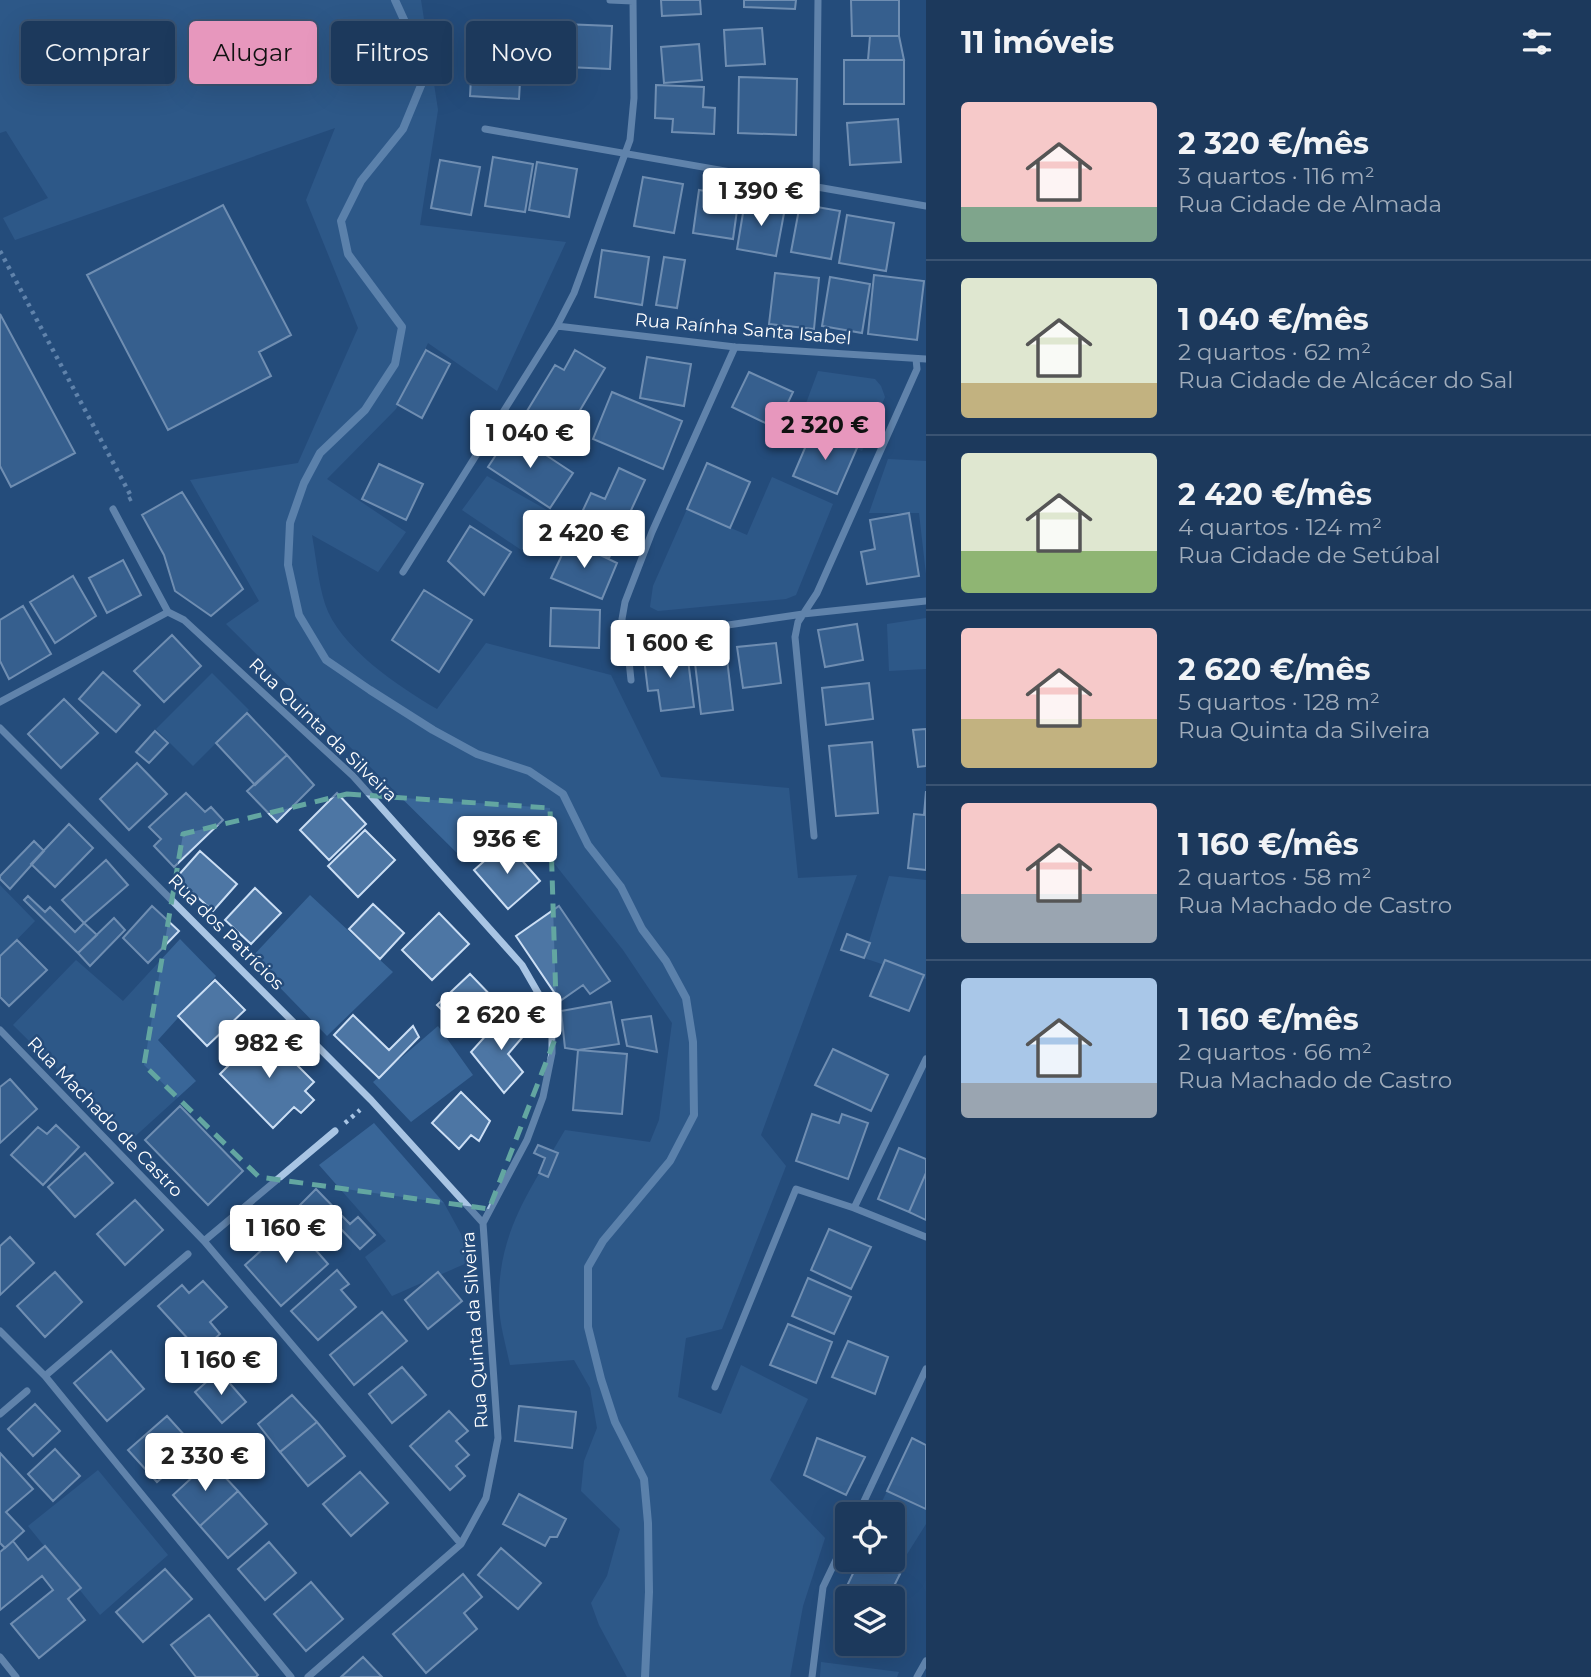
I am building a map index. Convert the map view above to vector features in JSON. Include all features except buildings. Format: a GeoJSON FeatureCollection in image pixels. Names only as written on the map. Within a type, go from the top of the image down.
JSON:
{"type":"FeatureCollection","features":[{"type":"Feature","properties":{"kind":"street"},"geometry":{"type":"LineString","coordinates":[[403,572],[575,293],[626,153],[634,98],[633,0],[610,0]]}},
{"type":"Feature","properties":{"kind":"street"},"geometry":{"type":"LineString","coordinates":[[816,186],[818,0]]}},
{"type":"Feature","properties":{"kind":"street"},"geometry":{"type":"LineString","coordinates":[[485,129],[926,206]]}},
{"type":"Feature","properties":{"kind":"street","name":"Rua Raínha Santa Isabel"},"geometry":{"type":"LineString","coordinates":[[557,326],[735,347],[926,359]]}},
{"type":"Feature","properties":{"kind":"street"},"geometry":{"type":"LineString","coordinates":[[631,680],[622,619],[631,584],[735,347]]}},
{"type":"Feature","properties":{"kind":"street"},"geometry":{"type":"LineString","coordinates":[[814,836],[795,637],[798,622],[817,593],[917,369],[916,359]]}},
{"type":"Feature","properties":{"kind":"street","name":"Rua Quinta da Silveira"},"geometry":{"type":"LineString","coordinates":[[113,509],[168,612],[184,620],[354,776],[522,965],[535,986],[552,1032],[552,1053],[543,1097],[527,1140],[483,1223],[498,1438],[486,1498],[461,1544],[307,1677]]}},
{"type":"Feature","properties":{"kind":"street"},"geometry":{"type":"LineString","coordinates":[[687,631],[803,614],[926,601]]}},
{"type":"Feature","properties":{"kind":"street"},"geometry":{"type":"LineString","coordinates":[[0,702],[168,612]]}},
{"type":"Feature","properties":{"kind":"street"},"geometry":{"type":"LineString","coordinates":[[627,642],[663,636]]}},
{"type":"Feature","properties":{"kind":"street","name":"Rua dos Patrícios"},"geometry":{"type":"LineString","coordinates":[[0,727],[371,1100],[483,1223]]}},
{"type":"Feature","properties":{"kind":"street","name":"Rua Machado de Castro"},"geometry":{"type":"LineString","coordinates":[[0,1030],[204,1241],[461,1544]]}},
{"type":"Feature","properties":{"kind":"street"},"geometry":{"type":"LineString","coordinates":[[854,1208],[926,1059]]}},
{"type":"Feature","properties":{"kind":"street"},"geometry":{"type":"LineString","coordinates":[[204,1241],[335,1132]]}},
{"type":"Feature","properties":{"kind":"street"},"geometry":{"type":"LineString","coordinates":[[715,1387],[796,1189],[854,1208],[926,1237]]}},
{"type":"Feature","properties":{"kind":"street"},"geometry":{"type":"LineString","coordinates":[[45,1376],[188,1255]]}},
{"type":"Feature","properties":{"kind":"street"},"geometry":{"type":"LineString","coordinates":[[0,1331],[45,1376],[291,1677]]}},
{"type":"Feature","properties":{"kind":"street"},"geometry":{"type":"LineString","coordinates":[[864,1502],[926,1369]]}},
{"type":"Feature","properties":{"kind":"street"},"geometry":{"type":"LineString","coordinates":[[0,1413],[27,1391]]}},
{"type":"Feature","properties":{"kind":"street"},"geometry":{"type":"LineString","coordinates":[[812,1677],[823,1587],[835,1562]]}},
{"type":"Feature","properties":{"kind":"street"},"geometry":{"type":"LineString","coordinates":[[0,1657],[16,1677]]}},
{"type":"Feature","properties":{"kind":"street"},"geometry":{"type":"LineString","coordinates":[[917,1677],[926,1661]]}},
{"type":"Feature","properties":{"kind":"path"},"geometry":{"type":"LineString","coordinates":[[0,251],[132,498],[113,509]]}},
{"type":"Feature","properties":{"kind":"path"},"geometry":{"type":"LineString","coordinates":[[335,1132],[371,1100]]}},
{"type":"Feature","properties":{"kind":"highlighted area"},"geometry":{"type":"Polygon","coordinates":[[[347,794],[550,808],[557,1034],[489,1209],[259,1177],[144,1065],[183,834],[347,794]]]}},
{"type":"Feature","properties":{"kind":"shaded area"},"geometry":{"type":"Polygon","coordinates":[[[0,0],[421,0],[424,21],[331,21],[331,84],[434,84],[438,110],[420,225],[566,242],[497,391],[428,343],[396,409],[327,479],[406,532],[378,572],[312,535],[317,570],[325,604],[343,635],[372,664],[437,709],[486,643],[611,675],[661,777],[789,788],[798,878],[857,875],[761,1135],[786,1166],[722,1329],[686,1338],[678,1397],[721,1414],[741,1365],[808,1399],[770,1480],[825,1538],[803,1606],[790,1677],[627,1677],[599,1625],[591,1603],[607,1576],[620,1529],[581,1491],[584,1461],[597,1428],[590,1388],[574,1360],[510,1365],[501,1326],[500,1277],[504,1253],[510,1232],[529,1192],[565,1130],[650,1142],[659,1120],[672,1023],[623,950],[546,853],[508,830],[465,861],[226,624],[259,601],[190,480],[298,463],[358,328],[306,200],[335,128],[15,240],[3,218],[48,198],[6,131],[0,133],[0,0]]]}},
{"type":"Feature","properties":{"kind":"shaded area"},"geometry":{"type":"Polygon","coordinates":[[[818,371],[875,379],[881,386],[885,397],[862,451],[798,425],[818,371]]]}},
{"type":"Feature","properties":{"kind":"shaded area"},"geometry":{"type":"Polygon","coordinates":[[[888,459],[926,461],[926,574],[919,513],[869,513],[888,459]]]}},
{"type":"Feature","properties":{"kind":"shaded area"},"geometry":{"type":"Polygon","coordinates":[[[487,476],[554,514],[530,556],[462,510],[487,476]]]}},
{"type":"Feature","properties":{"kind":"shaded area"},"geometry":{"type":"Polygon","coordinates":[[[772,477],[833,504],[796,595],[786,599],[658,611],[650,607],[653,586],[687,509],[747,535],[772,477]]]}},
{"type":"Feature","properties":{"kind":"shaded area"},"geometry":{"type":"Polygon","coordinates":[[[926,618],[926,669],[889,671],[887,624],[926,618]]]}},
{"type":"Feature","properties":{"kind":"shaded area"},"geometry":{"type":"Polygon","coordinates":[[[212,673],[249,710],[193,766],[156,729],[212,673]]]}},
{"type":"Feature","properties":{"kind":"shaded area"},"geometry":{"type":"Polygon","coordinates":[[[889,876],[926,880],[926,979],[864,958],[889,876]]]}},
{"type":"Feature","properties":{"kind":"shaded area"},"geometry":{"type":"Polygon","coordinates":[[[0,885],[35,921],[0,957],[0,885]]]}},
{"type":"Feature","properties":{"kind":"shaded area"},"geometry":{"type":"Polygon","coordinates":[[[310,895],[393,972],[327,1036],[251,958],[310,895]]]}},
{"type":"Feature","properties":{"kind":"shaded area"},"geometry":{"type":"Polygon","coordinates":[[[180,939],[216,976],[158,1040],[196,1081],[130,1141],[13,1025],[76,960],[123,1001],[180,939]]]}},
{"type":"Feature","properties":{"kind":"shaded area"},"geometry":{"type":"Polygon","coordinates":[[[438,1026],[473,1075],[411,1122],[373,1082],[438,1026]]]}},
{"type":"Feature","properties":{"kind":"shaded area"},"geometry":{"type":"Polygon","coordinates":[[[374,1123],[444,1203],[461,1234],[469,1262],[392,1296],[365,1257],[386,1241],[319,1165],[374,1123]]]}},
{"type":"Feature","properties":{"kind":"shaded area"},"geometry":{"type":"Polygon","coordinates":[[[98,1470],[168,1555],[100,1615],[28,1526],[98,1470]]]}},
{"type":"Feature","properties":{"kind":"shaded area"},"geometry":{"type":"Polygon","coordinates":[[[887,1491],[926,1508],[926,1524],[905,1557],[905,1502],[882,1502],[887,1491]]]}},
{"type":"Feature","properties":{"kind":"shaded area"},"geometry":{"type":"Polygon","coordinates":[[[821,1662],[899,1672],[897,1677],[820,1677],[821,1662]]]}},
{"type":"Feature","properties":{"kind":"waterway"},"geometry":{"type":"LineString","coordinates":[[395,0],[405,22],[422,83],[403,129],[361,181],[341,221],[348,254],[402,327],[395,364],[365,410],[320,453],[304,483],[290,523],[288,565],[299,615],[326,660],[433,730],[477,754],[529,771],[563,794],[588,845],[621,887],[642,929],[666,961],[686,998],[693,1042],[694,1115],[670,1161],[603,1241],[588,1267],[588,1327],[601,1379],[615,1422],[644,1479],[649,1592],[645,1677]]}}]}
